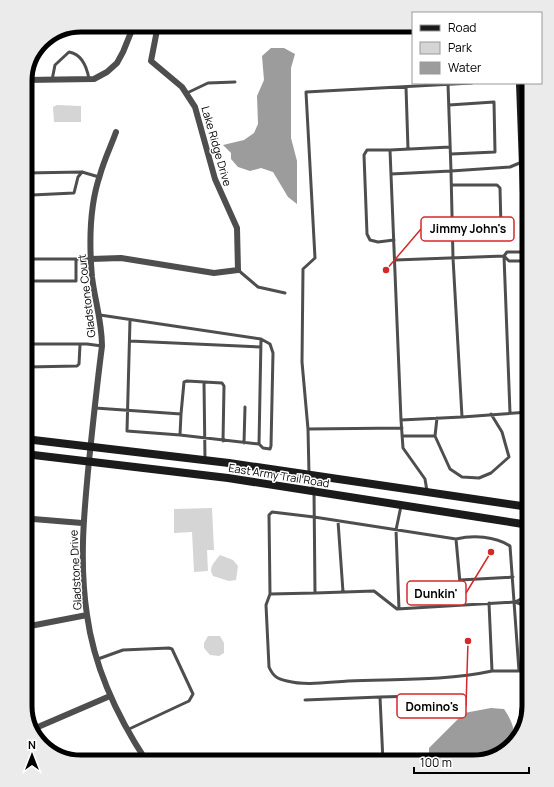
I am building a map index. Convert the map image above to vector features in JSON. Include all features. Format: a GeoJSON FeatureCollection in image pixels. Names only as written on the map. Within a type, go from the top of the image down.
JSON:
{"type":"FeatureCollection","features":[{"type":"Feature","properties":{"kind":"main road"},"geometry":{"type":"LineString","coordinates":[[520,84],[522,109]]}},
{"type":"Feature","properties":{"kind":"main road","name":"East Army Trail Road"},"geometry":{"type":"LineString","coordinates":[[32,440],[309,474],[522,506]]}},
{"type":"Feature","properties":{"kind":"main road","name":"East Army Trail Road"},"geometry":{"type":"LineString","coordinates":[[32,455],[228,478],[522,524]]}},
{"type":"Feature","properties":{"kind":"street"},"geometry":{"type":"LineString","coordinates":[[32,80],[94,79],[107,72],[117,64],[124,52],[131,32]]}},
{"type":"Feature","properties":{"kind":"street","name":"Lake Ridge Drive"},"geometry":{"type":"LineString","coordinates":[[157,32],[150,61],[187,93],[195,107],[219,191],[236,223],[239,236],[238,270]]}},
{"type":"Feature","properties":{"kind":"street","name":"Gladstone Court"},"geometry":{"type":"LineString","coordinates":[[89,461],[102,346],[100,316],[92,279],[92,214],[99,177],[116,132]]}},
{"type":"Feature","properties":{"kind":"street"},"geometry":{"type":"LineString","coordinates":[[91,259],[121,258],[214,273],[238,270]]}},
{"type":"Feature","properties":{"kind":"street","name":"Gladstone Drive"},"geometry":{"type":"LineString","coordinates":[[89,461],[82,523],[82,571],[87,616],[98,659],[110,696],[127,730],[143,755]]}},
{"type":"Feature","properties":{"kind":"street"},"geometry":{"type":"LineString","coordinates":[[33,519],[82,523]]}},
{"type":"Feature","properties":{"kind":"street"},"geometry":{"type":"LineString","coordinates":[[32,626],[87,616]]}},
{"type":"Feature","properties":{"kind":"street"},"geometry":{"type":"LineString","coordinates":[[38,728],[110,696]]}},
{"type":"Feature","properties":{"kind":"lane"},"geometry":{"type":"LineString","coordinates":[[52,80],[55,65],[69,52],[74,53],[84,63],[90,79]]}},
{"type":"Feature","properties":{"kind":"lane"},"geometry":{"type":"LineString","coordinates":[[187,93],[208,83],[235,82]]}},
{"type":"Feature","properties":{"kind":"lane"},"geometry":{"type":"LineString","coordinates":[[316,592],[314,491],[309,474],[308,429],[302,362],[303,269],[315,258],[306,92],[406,87],[419,84],[448,84],[453,258],[462,417]]}},
{"type":"Feature","properties":{"kind":"lane"},"geometry":{"type":"LineString","coordinates":[[406,87],[408,149]]}},
{"type":"Feature","properties":{"kind":"lane"},"geometry":{"type":"LineString","coordinates":[[449,104],[494,102],[496,152],[451,154]]}},
{"type":"Feature","properties":{"kind":"lane"},"geometry":{"type":"LineString","coordinates":[[394,240],[378,242],[370,240],[368,234],[364,155],[367,150],[450,147]]}},
{"type":"Feature","properties":{"kind":"lane"},"geometry":{"type":"LineString","coordinates":[[390,150],[403,448],[425,479],[427,491]]}},
{"type":"Feature","properties":{"kind":"lane"},"geometry":{"type":"LineString","coordinates":[[391,174],[503,167],[522,162]]}},
{"type":"Feature","properties":{"kind":"lane"},"geometry":{"type":"LineString","coordinates":[[32,173],[82,172],[99,177]]}},
{"type":"Feature","properties":{"kind":"lane"},"geometry":{"type":"LineString","coordinates":[[32,196],[74,193],[78,177],[82,172]]}},
{"type":"Feature","properties":{"kind":"lane"},"geometry":{"type":"LineString","coordinates":[[452,185],[497,185],[500,188],[501,228],[499,233],[453,234]]}},
{"type":"Feature","properties":{"kind":"lane"},"geometry":{"type":"LineString","coordinates":[[395,260],[504,256],[507,252],[522,252]]}},
{"type":"Feature","properties":{"kind":"lane"},"geometry":{"type":"LineString","coordinates":[[504,256],[509,261],[522,261]]}},
{"type":"Feature","properties":{"kind":"lane"},"geometry":{"type":"LineString","coordinates":[[504,256],[510,413]]}},
{"type":"Feature","properties":{"kind":"lane"},"geometry":{"type":"LineString","coordinates":[[32,259],[91,259]]}},
{"type":"Feature","properties":{"kind":"lane"},"geometry":{"type":"LineString","coordinates":[[32,281],[76,281],[76,259]]}},
{"type":"Feature","properties":{"kind":"lane"},"geometry":{"type":"LineString","coordinates":[[238,270],[258,287],[285,292]]}},
{"type":"Feature","properties":{"kind":"lane"},"geometry":{"type":"LineString","coordinates":[[100,316],[130,320],[261,339],[270,344],[273,353],[270,449],[263,448],[259,444],[180,435],[127,431],[130,320]]}},
{"type":"Feature","properties":{"kind":"lane"},"geometry":{"type":"LineString","coordinates":[[259,444],[261,339]]}},
{"type":"Feature","properties":{"kind":"lane"},"geometry":{"type":"LineString","coordinates":[[130,341],[261,347]]}},
{"type":"Feature","properties":{"kind":"lane"},"geometry":{"type":"LineString","coordinates":[[32,344],[102,346]]}},
{"type":"Feature","properties":{"kind":"lane"},"geometry":{"type":"LineString","coordinates":[[32,367],[77,366],[79,364],[80,345]]}},
{"type":"Feature","properties":{"kind":"lane"},"geometry":{"type":"LineString","coordinates":[[180,435],[184,382],[222,383],[224,386],[223,440]]}},
{"type":"Feature","properties":{"kind":"lane"},"geometry":{"type":"LineString","coordinates":[[204,382],[205,460]]}},
{"type":"Feature","properties":{"kind":"lane"},"geometry":{"type":"LineString","coordinates":[[244,443],[245,407]]}},
{"type":"Feature","properties":{"kind":"lane"},"geometry":{"type":"LineString","coordinates":[[95,408],[181,414]]}},
{"type":"Feature","properties":{"kind":"lane"},"geometry":{"type":"LineString","coordinates":[[401,420],[522,412]]}},
{"type":"Feature","properties":{"kind":"lane"},"geometry":{"type":"LineString","coordinates":[[437,418],[435,436],[450,470],[462,477],[479,478],[491,473],[509,457],[502,432],[491,414]]}},
{"type":"Feature","properties":{"kind":"lane"},"geometry":{"type":"LineString","coordinates":[[308,429],[402,428]]}},
{"type":"Feature","properties":{"kind":"lane"},"geometry":{"type":"LineString","coordinates":[[402,436],[435,436]]}},
{"type":"Feature","properties":{"kind":"lane"},"geometry":{"type":"LineString","coordinates":[[399,609],[396,530],[401,506]]}},
{"type":"Feature","properties":{"kind":"lane"},"geometry":{"type":"LineString","coordinates":[[272,512],[314,516],[456,539],[470,536],[503,541],[510,546],[519,671],[492,672],[469,676],[412,679],[300,682],[278,679],[272,674],[269,667],[266,605],[270,594],[269,515],[272,512]]}},
{"type":"Feature","properties":{"kind":"lane"},"geometry":{"type":"LineString","coordinates":[[338,520],[343,592]]}},
{"type":"Feature","properties":{"kind":"lane"},"geometry":{"type":"LineString","coordinates":[[456,539],[462,605]]}},
{"type":"Feature","properties":{"kind":"lane"},"geometry":{"type":"LineString","coordinates":[[460,580],[513,577]]}},
{"type":"Feature","properties":{"kind":"lane"},"geometry":{"type":"LineString","coordinates":[[270,594],[374,591],[399,609],[515,602],[522,604]]}},
{"type":"Feature","properties":{"kind":"lane"},"geometry":{"type":"LineString","coordinates":[[515,602],[522,598]]}},
{"type":"Feature","properties":{"kind":"lane"},"geometry":{"type":"LineString","coordinates":[[489,603],[492,672]]}},
{"type":"Feature","properties":{"kind":"lane"},"geometry":{"type":"LineString","coordinates":[[98,659],[123,650],[170,648],[172,649],[194,694],[189,701],[127,730]]}},
{"type":"Feature","properties":{"kind":"lane"},"geometry":{"type":"LineString","coordinates":[[305,700],[418,696]]}},
{"type":"Feature","properties":{"kind":"lane"},"geometry":{"type":"LineString","coordinates":[[380,697],[383,755]]}},
{"type":"Feature","properties":{"kind":"green space"},"geometry":{"type":"Polygon","coordinates":[[[57,105],[81,106],[81,122],[54,122],[53,107],[57,105]]]}},
{"type":"Feature","properties":{"kind":"green space"},"geometry":{"type":"Polygon","coordinates":[[[212,508],[214,550],[207,550],[208,571],[194,572],[192,532],[174,533],[174,509],[212,508]]]}},
{"type":"Feature","properties":{"kind":"green space"},"geometry":{"type":"Polygon","coordinates":[[[220,555],[233,560],[238,566],[236,580],[229,581],[213,576],[211,568],[220,555]]]}},
{"type":"Feature","properties":{"kind":"green space"},"geometry":{"type":"Polygon","coordinates":[[[208,636],[220,636],[224,643],[224,653],[219,656],[210,655],[204,648],[204,643],[208,636]]]}},
{"type":"Feature","properties":{"kind":"water"},"geometry":{"type":"Polygon","coordinates":[[[271,48],[284,48],[295,54],[291,68],[291,138],[297,161],[297,204],[288,197],[273,172],[261,168],[250,171],[238,167],[231,159],[231,153],[223,145],[244,140],[254,133],[258,124],[257,96],[264,80],[262,56],[271,48]]]}},
{"type":"Feature","properties":{"kind":"water"},"geometry":{"type":"Polygon","coordinates":[[[491,708],[504,709],[513,727],[513,734],[503,745],[492,751],[479,755],[429,755],[429,748],[464,713],[491,708]]]}},
{"type":"Feature","properties":{"kind":"place","name":"Jimmy John's"},"geometry":{"type":"Point","coordinates":[386,270]}},
{"type":"Feature","properties":{"kind":"place","name":"Dunkin'"},"geometry":{"type":"Point","coordinates":[491,552]}},
{"type":"Feature","properties":{"kind":"place","name":"Domino's"},"geometry":{"type":"Point","coordinates":[468,641]}}]}
